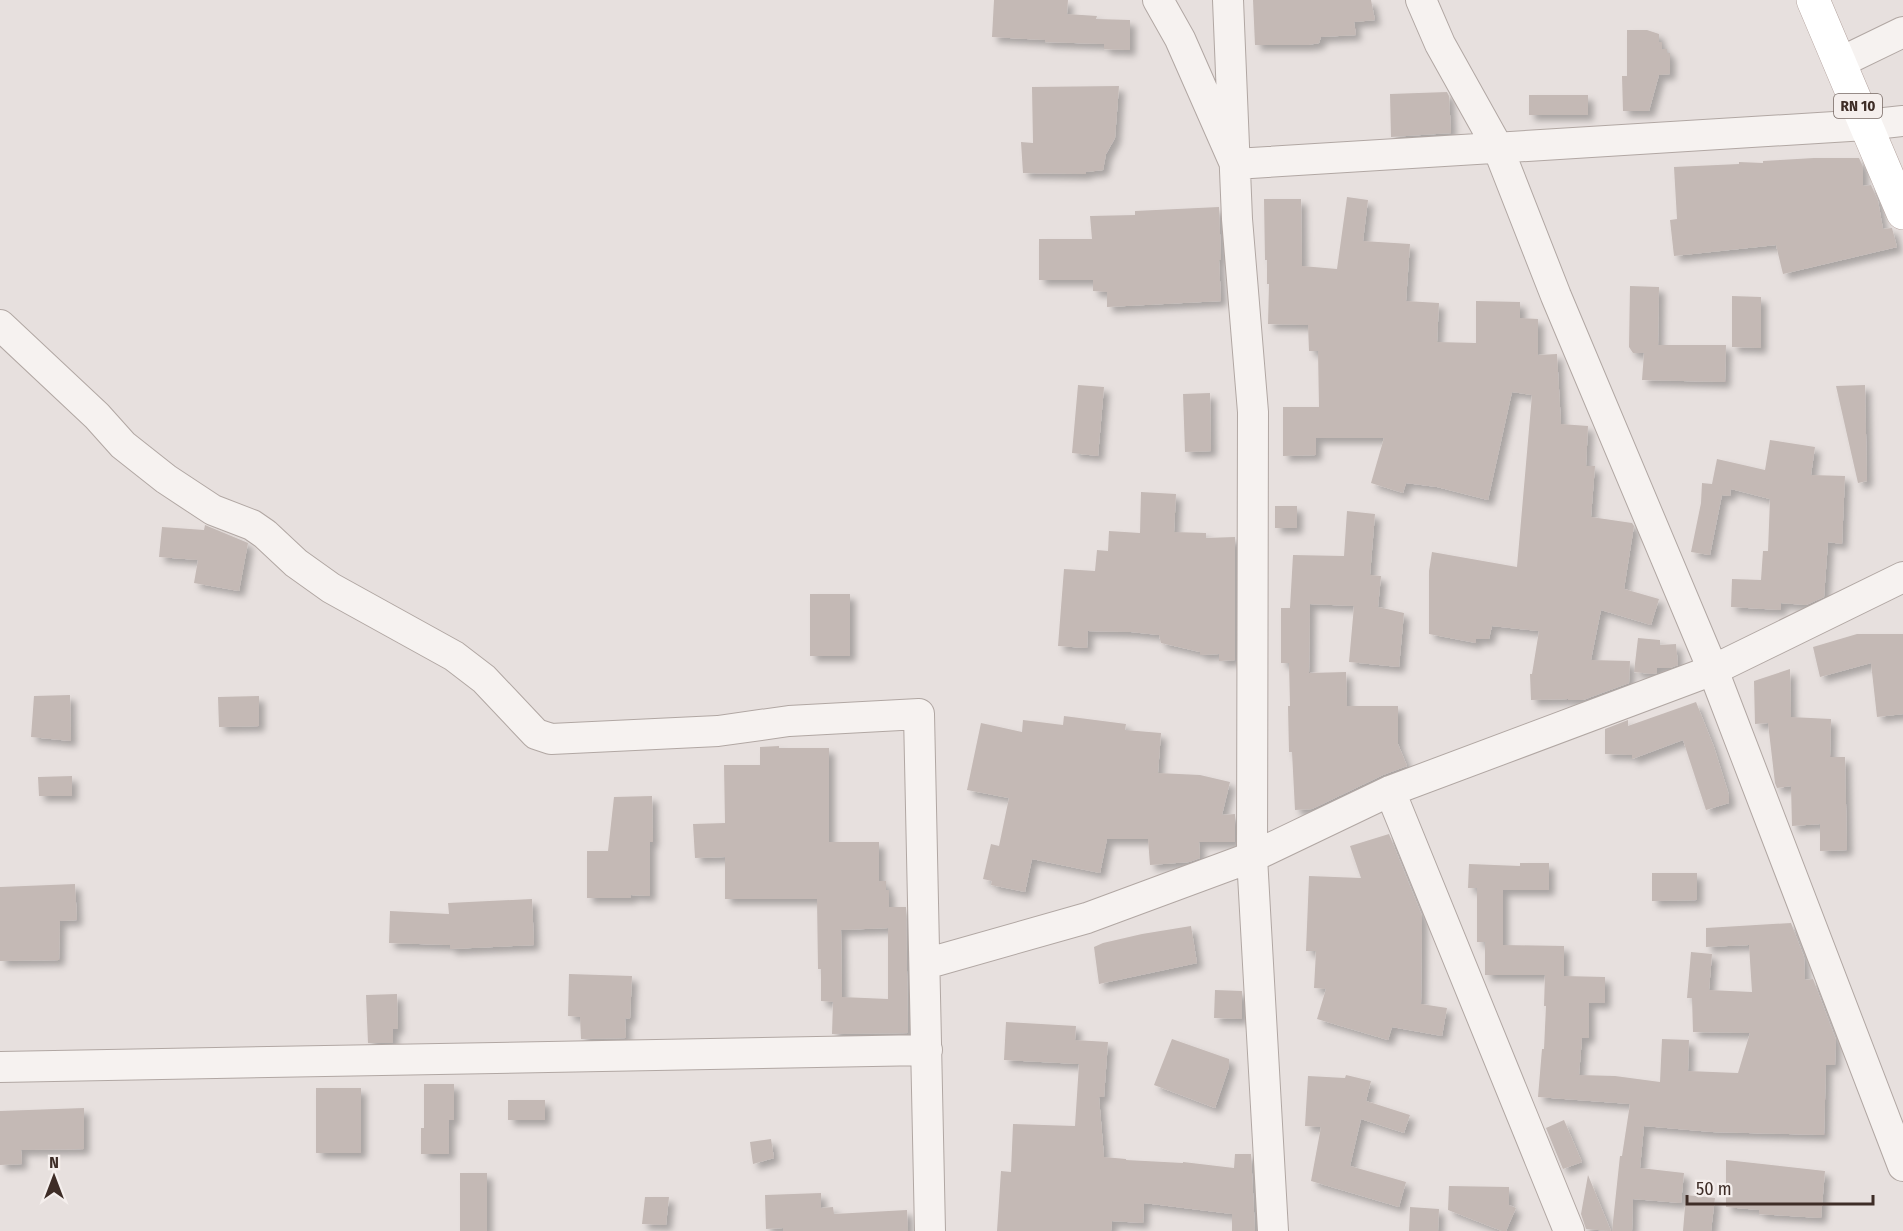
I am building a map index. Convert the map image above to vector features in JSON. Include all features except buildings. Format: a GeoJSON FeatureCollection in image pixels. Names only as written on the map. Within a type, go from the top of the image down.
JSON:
{"type":"FeatureCollection","features":[{"type":"Feature","properties":{"kind":"main road","name":"RN 10"},"geometry":{"type":"LineString","coordinates":[[1813,0],[1903,213]]}},
{"type":"Feature","properties":{"kind":"street"},"geometry":{"type":"LineString","coordinates":[[1158,0],[1180,39],[1235,164]]}},
{"type":"Feature","properties":{"kind":"street"},"geometry":{"type":"LineString","coordinates":[[1228,0],[1237,219],[1253,412],[1252,857],[1273,1231]]}},
{"type":"Feature","properties":{"kind":"street"},"geometry":{"type":"LineString","coordinates":[[1421,0],[1440,44],[1498,148],[1556,296],[1713,670],[1903,1166]]}},
{"type":"Feature","properties":{"kind":"street"},"geometry":{"type":"LineString","coordinates":[[1839,63],[1903,32]]}},
{"type":"Feature","properties":{"kind":"street"},"geometry":{"type":"LineString","coordinates":[[1235,164],[1866,125],[1903,120]]}},
{"type":"Feature","properties":{"kind":"street"},"geometry":{"type":"LineString","coordinates":[[0,324],[97,416],[123,445],[166,479],[213,510],[252,525],[296,563],[331,588],[454,656],[484,679],[536,734],[551,738],[718,731],[789,721],[919,714],[930,1231]]}},
{"type":"Feature","properties":{"kind":"street"},"geometry":{"type":"LineString","coordinates":[[924,964],[1086,918],[1252,857],[1390,792],[1713,670],[1903,577]]}},
{"type":"Feature","properties":{"kind":"street"},"geometry":{"type":"LineString","coordinates":[[1390,792],[1569,1231]]}},
{"type":"Feature","properties":{"kind":"street"},"geometry":{"type":"LineString","coordinates":[[0,1067],[927,1050]]}}]}
